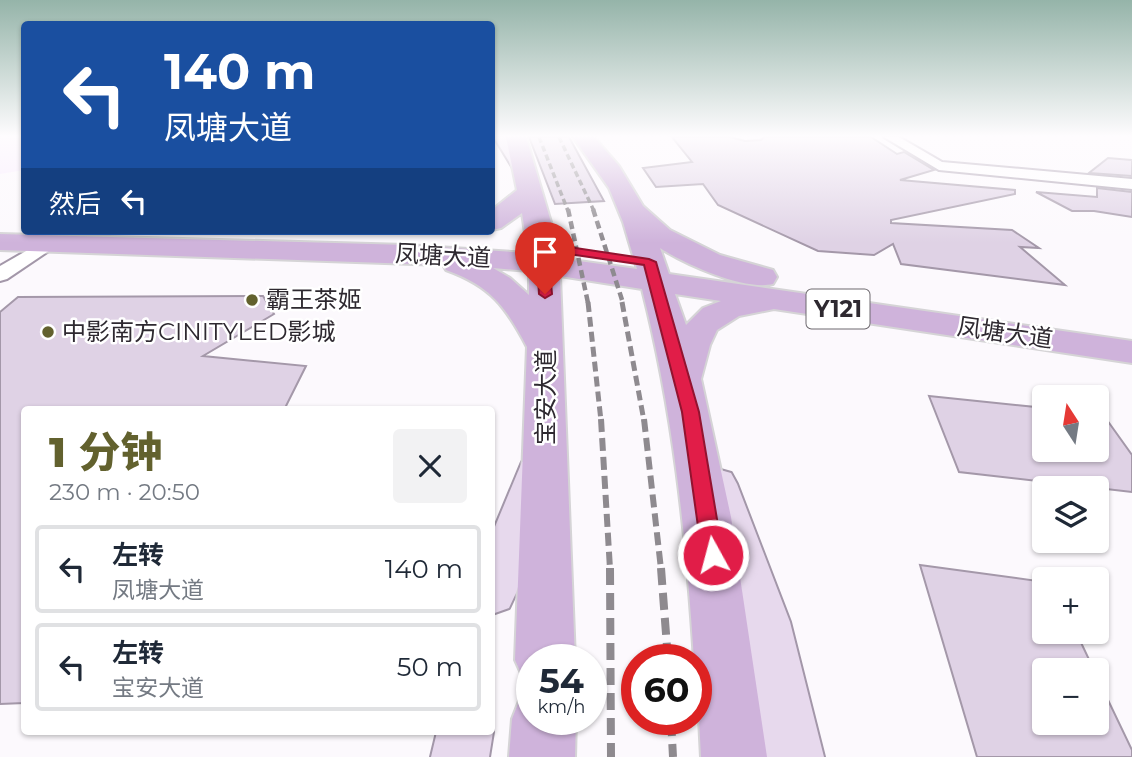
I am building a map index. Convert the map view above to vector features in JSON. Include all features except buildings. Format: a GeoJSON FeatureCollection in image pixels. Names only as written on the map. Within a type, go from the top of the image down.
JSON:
{"type":"FeatureCollection","features":[{"type":"Feature","properties":{"kind":"main road"},"geometry":{"type":"LineString","coordinates":[[495,220],[511,209],[527,181],[522,172]]}},
{"type":"Feature","properties":{"kind":"main road","name":"宝安大道"},"geometry":{"type":"LineString","coordinates":[[525,172],[543,255],[547,352],[545,644]]}},
{"type":"Feature","properties":{"kind":"main road"},"geometry":{"type":"LineString","coordinates":[[613,172],[634,212],[687,395],[765,622],[795,757]]}},
{"type":"Feature","properties":{"kind":"main road"},"geometry":{"type":"LineString","coordinates":[[634,212],[655,232],[691,252],[790,292]]}},
{"type":"Feature","properties":{"kind":"main road","name":"凤塘大道"},"geometry":{"type":"LineString","coordinates":[[0,227],[21,232]]}},
{"type":"Feature","properties":{"kind":"main road","name":"凤塘大道"},"geometry":{"type":"LineString","coordinates":[[231,235],[322,243]]}},
{"type":"Feature","properties":{"kind":"main road"},"geometry":{"type":"LineString","coordinates":[[409,246],[449,235]]}},
{"type":"Feature","properties":{"kind":"main road","name":"凤塘大道"},"geometry":{"type":"LineString","coordinates":[[0,242],[36,236],[409,246],[543,255],[790,292],[1132,352]]}},
{"type":"Feature","properties":{"kind":"main road"},"geometry":{"type":"LineString","coordinates":[[409,246],[491,277],[510,292],[525,310],[547,352]]}},
{"type":"Feature","properties":{"kind":"main road"},"geometry":{"type":"LineString","coordinates":[[734,757],[710,530],[687,395],[689,346],[695,332],[715,316],[790,292]]}},
{"type":"Feature","properties":{"kind":"main road","name":"凤塘大道"},"geometry":{"type":"LineString","coordinates":[[790,292],[1132,332]]}},
{"type":"Feature","properties":{"kind":"main road"},"geometry":{"type":"LineString","coordinates":[[495,585],[546,447]]}},
{"type":"Feature","properties":{"kind":"main road"},"geometry":{"type":"LineString","coordinates":[[460,757],[464,735]]}},
{"type":"Feature","properties":{"kind":"main road"},"geometry":{"type":"LineString","coordinates":[[542,757],[543,735]]}},
{"type":"Feature","properties":{"kind":"street"},"geometry":{"type":"LineString","coordinates":[[1007,172],[1132,184]]}},
{"type":"Feature","properties":{"kind":"street"},"geometry":{"type":"LineString","coordinates":[[0,275],[36,236]]}},
{"type":"Feature","properties":{"kind":"railway"},"geometry":{"type":"LineString","coordinates":[[553,172],[568,211]]}},
{"type":"Feature","properties":{"kind":"railway"},"geometry":{"type":"LineString","coordinates":[[576,172],[594,211]]}},
{"type":"Feature","properties":{"kind":"railway"},"geometry":{"type":"LineString","coordinates":[[568,209],[588,303]]}},
{"type":"Feature","properties":{"kind":"railway"},"geometry":{"type":"LineString","coordinates":[[593,209],[623,303]]}},
{"type":"Feature","properties":{"kind":"railway"},"geometry":{"type":"LineString","coordinates":[[588,302],[601,421]]}},
{"type":"Feature","properties":{"kind":"railway"},"geometry":{"type":"LineString","coordinates":[[622,302],[644,421]]}},
{"type":"Feature","properties":{"kind":"railway"},"geometry":{"type":"LineString","coordinates":[[601,419],[610,569]]}},
{"type":"Feature","properties":{"kind":"railway"},"geometry":{"type":"LineString","coordinates":[[644,419],[661,569]]}},
{"type":"Feature","properties":{"kind":"railway"},"geometry":{"type":"LineString","coordinates":[[610,568],[611,757]]}},
{"type":"Feature","properties":{"kind":"railway"},"geometry":{"type":"LineString","coordinates":[[661,568],[667,644]]}},
{"type":"Feature","properties":{"kind":"railway"},"geometry":{"type":"LineString","coordinates":[[672,735],[673,757]]}},
{"type":"Feature","properties":{"kind":"place","name":"霸王茶姬"},"geometry":{"type":"Point","coordinates":[252,300]}},
{"type":"Feature","properties":{"kind":"place","name":"中影南方CINITYLED影城"},"geometry":{"type":"Point","coordinates":[48,332]}},
{"type":"Feature","properties":{"kind":"route"},"geometry":{"type":"LineString","coordinates":[[545,294],[542,247],[649,262],[691,412],[713,555]]}}]}
